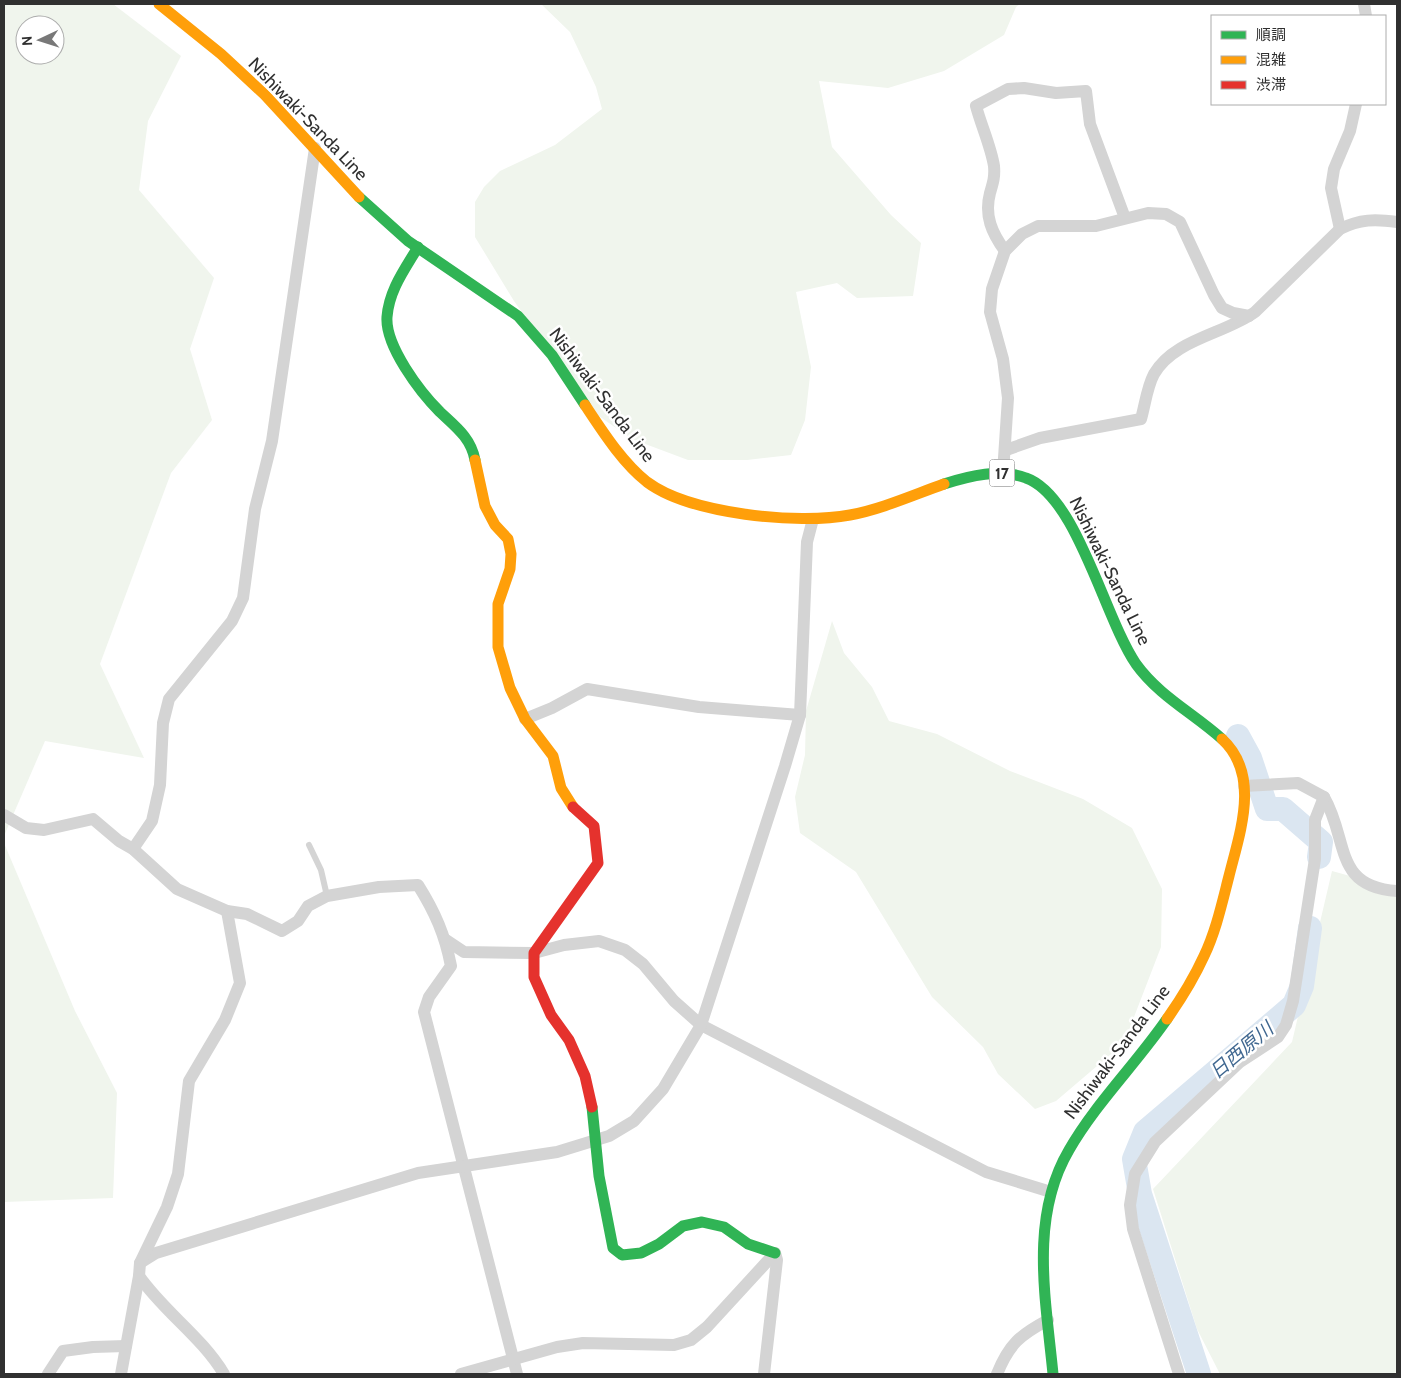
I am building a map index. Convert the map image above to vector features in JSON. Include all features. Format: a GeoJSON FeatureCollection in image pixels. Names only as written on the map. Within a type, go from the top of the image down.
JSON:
{"type":"FeatureCollection","features":[{"type":"Feature","properties":{"kind":"main road","name":"Nishiwaki-Sanda Line"},"geometry":{"type":"LineString","coordinates":[[159,4],[252,82],[357,195],[392,228],[518,317],[538,339],[613,445],[633,469],[650,484],[668,495],[686,502],[770,516],[812,519],[863,512],[977,475],[1003,472],[1020,475],[1040,484],[1056,499],[1072,527],[1126,646],[1142,673],[1161,693],[1220,734],[1230,746],[1240,764],[1244,786],[1245,809],[1240,836],[1218,920],[1205,954],[1190,983],[1153,1038],[1089,1118],[1071,1145],[1051,1192],[1044,1246],[1053,1374]]}},
{"type":"Feature","properties":{"kind":"main road"},"geometry":{"type":"LineString","coordinates":[[418,247],[397,281],[392,295],[387,318],[392,340],[409,375],[439,411],[463,433],[473,449],[485,506],[495,524],[508,539],[510,569],[498,604],[498,647],[510,688],[525,719],[554,756],[561,788],[576,812],[594,826],[598,843],[598,863],[534,953],[534,977],[550,1015],[569,1040],[585,1076],[595,1118],[600,1176],[614,1248],[622,1255],[641,1254],[659,1244],[683,1226],[702,1222],[724,1227],[748,1244],[775,1253]]}},
{"type":"Feature","properties":{"kind":"street"},"geometry":{"type":"LineString","coordinates":[[1005,251],[994,236],[988,222],[990,194],[995,180],[994,164],[976,106],[1008,89],[1024,88],[1056,93],[1086,91],[1090,124],[1125,218]]}},
{"type":"Feature","properties":{"kind":"street"},"geometry":{"type":"LineString","coordinates":[[1340,229],[1331,188],[1334,169],[1350,130],[1356,105]]}},
{"type":"Feature","properties":{"kind":"street"},"geometry":{"type":"LineString","coordinates":[[133,849],[152,821],[160,784],[163,723],[169,699],[232,621],[243,598],[255,509],[272,441],[315,148]]}},
{"type":"Feature","properties":{"kind":"street"},"geometry":{"type":"LineString","coordinates":[[1003,472],[1006,450],[1008,398],[1003,359],[990,312],[992,289],[1005,251],[1022,234],[1038,226],[1096,226],[1148,214],[1166,214],[1180,222],[1206,280],[1222,308],[1233,313],[1249,316]]}},
{"type":"Feature","properties":{"kind":"street"},"geometry":{"type":"LineString","coordinates":[[1006,450],[1040,438],[1141,419],[1154,374],[1172,354],[1249,316],[1340,229],[1356,221],[1397,222]]}},
{"type":"Feature","properties":{"kind":"street"},"geometry":{"type":"LineString","coordinates":[[140,1269],[156,1253],[409,1176],[462,1165],[557,1152],[609,1136],[634,1121],[663,1089],[701,1025],[800,715],[807,542],[812,519]]}},
{"type":"Feature","properties":{"kind":"street"},"geometry":{"type":"LineString","coordinates":[[525,719],[587,689],[699,707],[800,715]]}},
{"type":"Feature","properties":{"kind":"street"},"geometry":{"type":"LineString","coordinates":[[1244,786],[1298,784],[1324,797],[1349,867],[1361,882],[1378,890],[1397,891]]}},
{"type":"Feature","properties":{"kind":"street"},"geometry":{"type":"LineString","coordinates":[[1179,1374],[1134,1229],[1130,1205],[1135,1174],[1155,1142],[1240,1062],[1278,1037],[1286,1024],[1293,1001],[1315,859],[1315,820],[1324,797]]}},
{"type":"Feature","properties":{"kind":"street"},"geometry":{"type":"LineString","coordinates":[[4,815],[26,828],[44,830],[93,819],[119,841],[133,849],[177,889],[227,911],[246,914],[282,931],[298,921],[308,906],[327,896],[379,887],[418,885],[435,912],[446,940],[451,966],[429,997],[424,1012],[517,1374]]}},
{"type":"Feature","properties":{"kind":"street"},"geometry":{"type":"LineString","coordinates":[[121,1374],[140,1269],[167,1207],[178,1174],[189,1082],[225,1020],[240,983],[227,911]]}},
{"type":"Feature","properties":{"kind":"street"},"geometry":{"type":"LineString","coordinates":[[446,940],[464,952],[534,953],[564,945],[599,941],[624,950],[644,964],[674,1000],[701,1025],[832,1094],[957,1155],[986,1172],[1051,1192]]}},
{"type":"Feature","properties":{"kind":"street"},"geometry":{"type":"LineString","coordinates":[[461,1374],[557,1347],[583,1343],[674,1345],[691,1340],[706,1327],[775,1253]]}},
{"type":"Feature","properties":{"kind":"street"},"geometry":{"type":"LineString","coordinates":[[764,1374],[777,1260],[775,1253]]}},
{"type":"Feature","properties":{"kind":"street"},"geometry":{"type":"LineString","coordinates":[[140,1269],[155,1298],[201,1343],[224,1374]]}},
{"type":"Feature","properties":{"kind":"street"},"geometry":{"type":"LineString","coordinates":[[997,1374],[1009,1350],[1023,1334],[1048,1320]]}},
{"type":"Feature","properties":{"kind":"street"},"geometry":{"type":"LineString","coordinates":[[48,1374],[62,1351],[126,1346]]}},
{"type":"Feature","properties":{"kind":"lane"},"geometry":{"type":"LineString","coordinates":[[310,845],[321,870],[327,896]]}},
{"type":"Feature","properties":{"kind":"shaded area"},"geometry":{"type":"Polygon","coordinates":[[[4,4],[113,4],[181,56],[148,121],[139,190],[214,278],[190,349],[212,420],[171,473],[100,664],[144,758],[45,741],[4,836],[4,4]]]}},
{"type":"Feature","properties":{"kind":"shaded area"},"geometry":{"type":"Polygon","coordinates":[[[541,4],[1020,4],[1016,7],[1004,35],[944,71],[888,88],[819,81],[832,147],[891,215],[921,243],[913,296],[857,298],[837,283],[796,292],[811,367],[805,420],[791,455],[747,460],[688,460],[632,439],[593,412],[514,301],[475,237],[475,202],[484,187],[500,171],[555,145],[602,109],[596,87],[570,32],[541,4]]]}},
{"type":"Feature","properties":{"kind":"shaded area"},"geometry":{"type":"Polygon","coordinates":[[[832,621],[844,653],[872,687],[889,721],[937,734],[1010,771],[1083,799],[1132,828],[1162,889],[1161,947],[1124,1043],[1056,1101],[1035,1109],[998,1074],[983,1047],[932,997],[856,872],[800,833],[795,797],[805,755],[806,711],[832,621]]]}},
{"type":"Feature","properties":{"kind":"shaded area"},"geometry":{"type":"Polygon","coordinates":[[[4,843],[75,1011],[117,1093],[113,1198],[4,1202],[4,843]]]}},
{"type":"Feature","properties":{"kind":"shaded area"},"geometry":{"type":"Polygon","coordinates":[[[1332,871],[1397,889],[1397,1374],[1220,1374],[1197,1329],[1153,1189],[1292,1042],[1332,871]]]}},
{"type":"Feature","properties":{"kind":"waterway","name":"日西原川"},"geometry":{"type":"LineString","coordinates":[[1238,736],[1250,758],[1267,809],[1283,809],[1321,842],[1319,857]]}},
{"type":"Feature","properties":{"kind":"waterway","name":"日西原川"},"geometry":{"type":"LineString","coordinates":[[1199,1374],[1140,1194],[1134,1159],[1145,1132],[1294,1005],[1302,986],[1310,928]]}},
{"type":"Feature","properties":{"kind":"traffic: fast"},"geometry":{"type":"LineString","coordinates":[[359,197],[408,241],[518,316],[552,355],[585,405]]}},
{"type":"Feature","properties":{"kind":"traffic: fast"},"geometry":{"type":"LineString","coordinates":[[418,247],[394,289],[388,307],[388,329],[405,368],[432,403],[466,439],[475,460]]}},
{"type":"Feature","properties":{"kind":"traffic: fast"},"geometry":{"type":"LineString","coordinates":[[944,484],[964,478],[996,473],[1026,478],[1044,489],[1060,508],[1075,532],[1112,618],[1136,664],[1155,686],[1222,739]]}},
{"type":"Feature","properties":{"kind":"traffic: fast"},"geometry":{"type":"LineString","coordinates":[[1053,1374],[1044,1289],[1043,1260],[1049,1203],[1057,1176],[1069,1150],[1091,1116],[1167,1019]]}},
{"type":"Feature","properties":{"kind":"traffic: fast"},"geometry":{"type":"LineString","coordinates":[[592,1107],[599,1176],[613,1248],[622,1255],[641,1253],[659,1244],[683,1226],[702,1222],[724,1227],[748,1244],[775,1253]]}},
{"type":"Feature","properties":{"kind":"traffic: slow"},"geometry":{"type":"LineString","coordinates":[[159,4],[221,54],[265,95],[359,197]]}},
{"type":"Feature","properties":{"kind":"traffic: slow"},"geometry":{"type":"LineString","coordinates":[[585,405],[621,456],[647,482],[666,493],[716,509],[774,517],[828,518],[874,509],[944,484]]}},
{"type":"Feature","properties":{"kind":"traffic: slow"},"geometry":{"type":"LineString","coordinates":[[475,460],[485,506],[495,525],[508,539],[511,554],[510,569],[498,604],[498,647],[510,688],[525,719],[553,756],[561,788],[573,807]]}},
{"type":"Feature","properties":{"kind":"traffic: slow"},"geometry":{"type":"LineString","coordinates":[[1167,1019],[1192,980],[1212,937],[1242,823],[1244,787],[1241,769],[1234,753],[1222,739]]}},
{"type":"Feature","properties":{"kind":"traffic: jam"},"geometry":{"type":"LineString","coordinates":[[573,807],[594,826],[598,863],[534,953],[534,977],[551,1015],[569,1040],[585,1076],[592,1107]]}}]}
